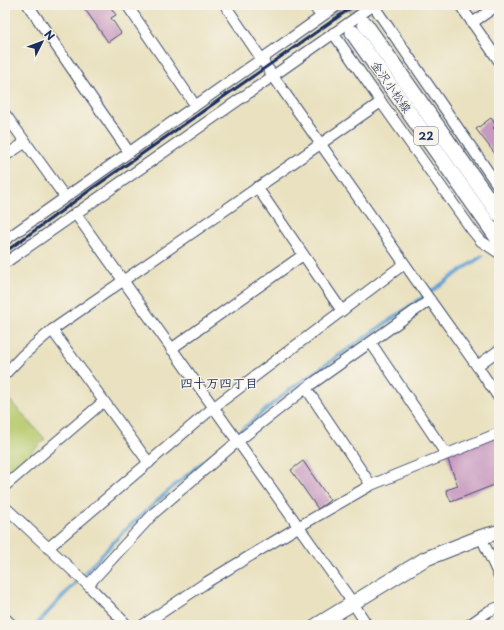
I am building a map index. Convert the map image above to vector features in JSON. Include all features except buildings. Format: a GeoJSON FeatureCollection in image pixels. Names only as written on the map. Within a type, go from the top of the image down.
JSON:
{"type":"FeatureCollection","features":[{"type":"Feature","properties":{"kind":"main road","name":"金沢小松線"},"geometry":{"type":"LineString","coordinates":[[499,214],[359,29],[499,240]]}},
{"type":"Feature","properties":{"kind":"street"},"geometry":{"type":"LineString","coordinates":[[28,5],[129,152]]}},
{"type":"Feature","properties":{"kind":"street"},"geometry":{"type":"LineString","coordinates":[[127,5],[195,105]]}},
{"type":"Feature","properties":{"kind":"street"},"geometry":{"type":"LineString","coordinates":[[225,5],[272,76],[499,398]]}},
{"type":"Feature","properties":{"kind":"street"},"geometry":{"type":"LineString","coordinates":[[313,5],[321,16]]}},
{"type":"Feature","properties":{"kind":"street"},"geometry":{"type":"LineString","coordinates":[[5,240],[338,5]]}},
{"type":"Feature","properties":{"kind":"street"},"geometry":{"type":"LineString","coordinates":[[5,263],[373,5],[498,184]]}},
{"type":"Feature","properties":{"kind":"street"},"geometry":{"type":"LineString","coordinates":[[460,5],[499,61]]}},
{"type":"Feature","properties":{"kind":"street"},"geometry":{"type":"LineString","coordinates":[[472,22],[498,5]]}},
{"type":"Feature","properties":{"kind":"street"},"geometry":{"type":"LineString","coordinates":[[333,33],[472,230],[481,241],[499,253]]}},
{"type":"Feature","properties":{"kind":"street"},"geometry":{"type":"LineString","coordinates":[[5,374],[23,354],[52,330],[381,102]]}},
{"type":"Feature","properties":{"kind":"street"},"geometry":{"type":"LineString","coordinates":[[5,114],[65,197]]}},
{"type":"Feature","properties":{"kind":"street"},"geometry":{"type":"LineString","coordinates":[[5,156],[26,142]]}},
{"type":"Feature","properties":{"kind":"street"},"geometry":{"type":"LineString","coordinates":[[257,187],[342,311]]}},
{"type":"Feature","properties":{"kind":"street"},"geometry":{"type":"LineString","coordinates":[[75,213],[353,603],[367,625]]}},
{"type":"Feature","properties":{"kind":"street"},"geometry":{"type":"LineString","coordinates":[[171,349],[303,255]]}},
{"type":"Feature","properties":{"kind":"street"},"geometry":{"type":"LineString","coordinates":[[48,548],[149,464],[214,407],[404,264]]}},
{"type":"Feature","properties":{"kind":"street"},"geometry":{"type":"LineString","coordinates":[[83,580],[235,437],[371,343],[427,296]]}},
{"type":"Feature","properties":{"kind":"street"},"geometry":{"type":"LineString","coordinates":[[52,330],[149,464]]}},
{"type":"Feature","properties":{"kind":"street"},"geometry":{"type":"LineString","coordinates":[[371,343],[446,454]]}},
{"type":"Feature","properties":{"kind":"street"},"geometry":{"type":"LineString","coordinates":[[477,366],[499,350]]}},
{"type":"Feature","properties":{"kind":"street"},"geometry":{"type":"LineString","coordinates":[[306,388],[371,485]]}},
{"type":"Feature","properties":{"kind":"street"},"geometry":{"type":"LineString","coordinates":[[5,486],[103,402]]}},
{"type":"Feature","properties":{"kind":"street"},"geometry":{"type":"LineString","coordinates":[[143,625],[207,582],[371,485],[499,433]]}},
{"type":"Feature","properties":{"kind":"street"},"geometry":{"type":"LineString","coordinates":[[5,507],[83,580],[127,625]]}},
{"type":"Feature","properties":{"kind":"street"},"geometry":{"type":"LineString","coordinates":[[317,625],[425,559],[481,537],[499,532]]}},
{"type":"Feature","properties":{"kind":"street"},"geometry":{"type":"LineString","coordinates":[[481,537],[499,576]]}},
{"type":"Feature","properties":{"kind":"street"},"geometry":{"type":"LineString","coordinates":[[469,625],[489,610],[499,607]]}},
{"type":"Feature","properties":{"kind":"street"},"geometry":{"type":"LineString","coordinates":[[5,621],[9,625]]}},
{"type":"Feature","properties":{"kind":"green space"},"geometry":{"type":"Polygon","coordinates":[[[5,395],[45,439],[5,479],[5,395]]]}},
{"type":"Feature","properties":{"kind":"waterway"},"geometry":{"type":"LineString","coordinates":[[36,625],[125,530],[175,485],[288,391],[482,256]]}},
{"type":"Feature","properties":{"kind":"tunnel"},"geometry":{"type":"LineString","coordinates":[[333,5],[353,33]]}},
{"type":"Feature","properties":{"kind":"tunnel"},"geometry":{"type":"LineString","coordinates":[[351,5],[365,24]]}},
{"type":"Feature","properties":{"kind":"railway"},"geometry":{"type":"LineString","coordinates":[[5,252],[93,188],[355,5]]}},
{"type":"Feature","properties":{"kind":"district","name":"四十万四丁目"},"geometry":{"type":"Point","coordinates":[219,383]}}]}
